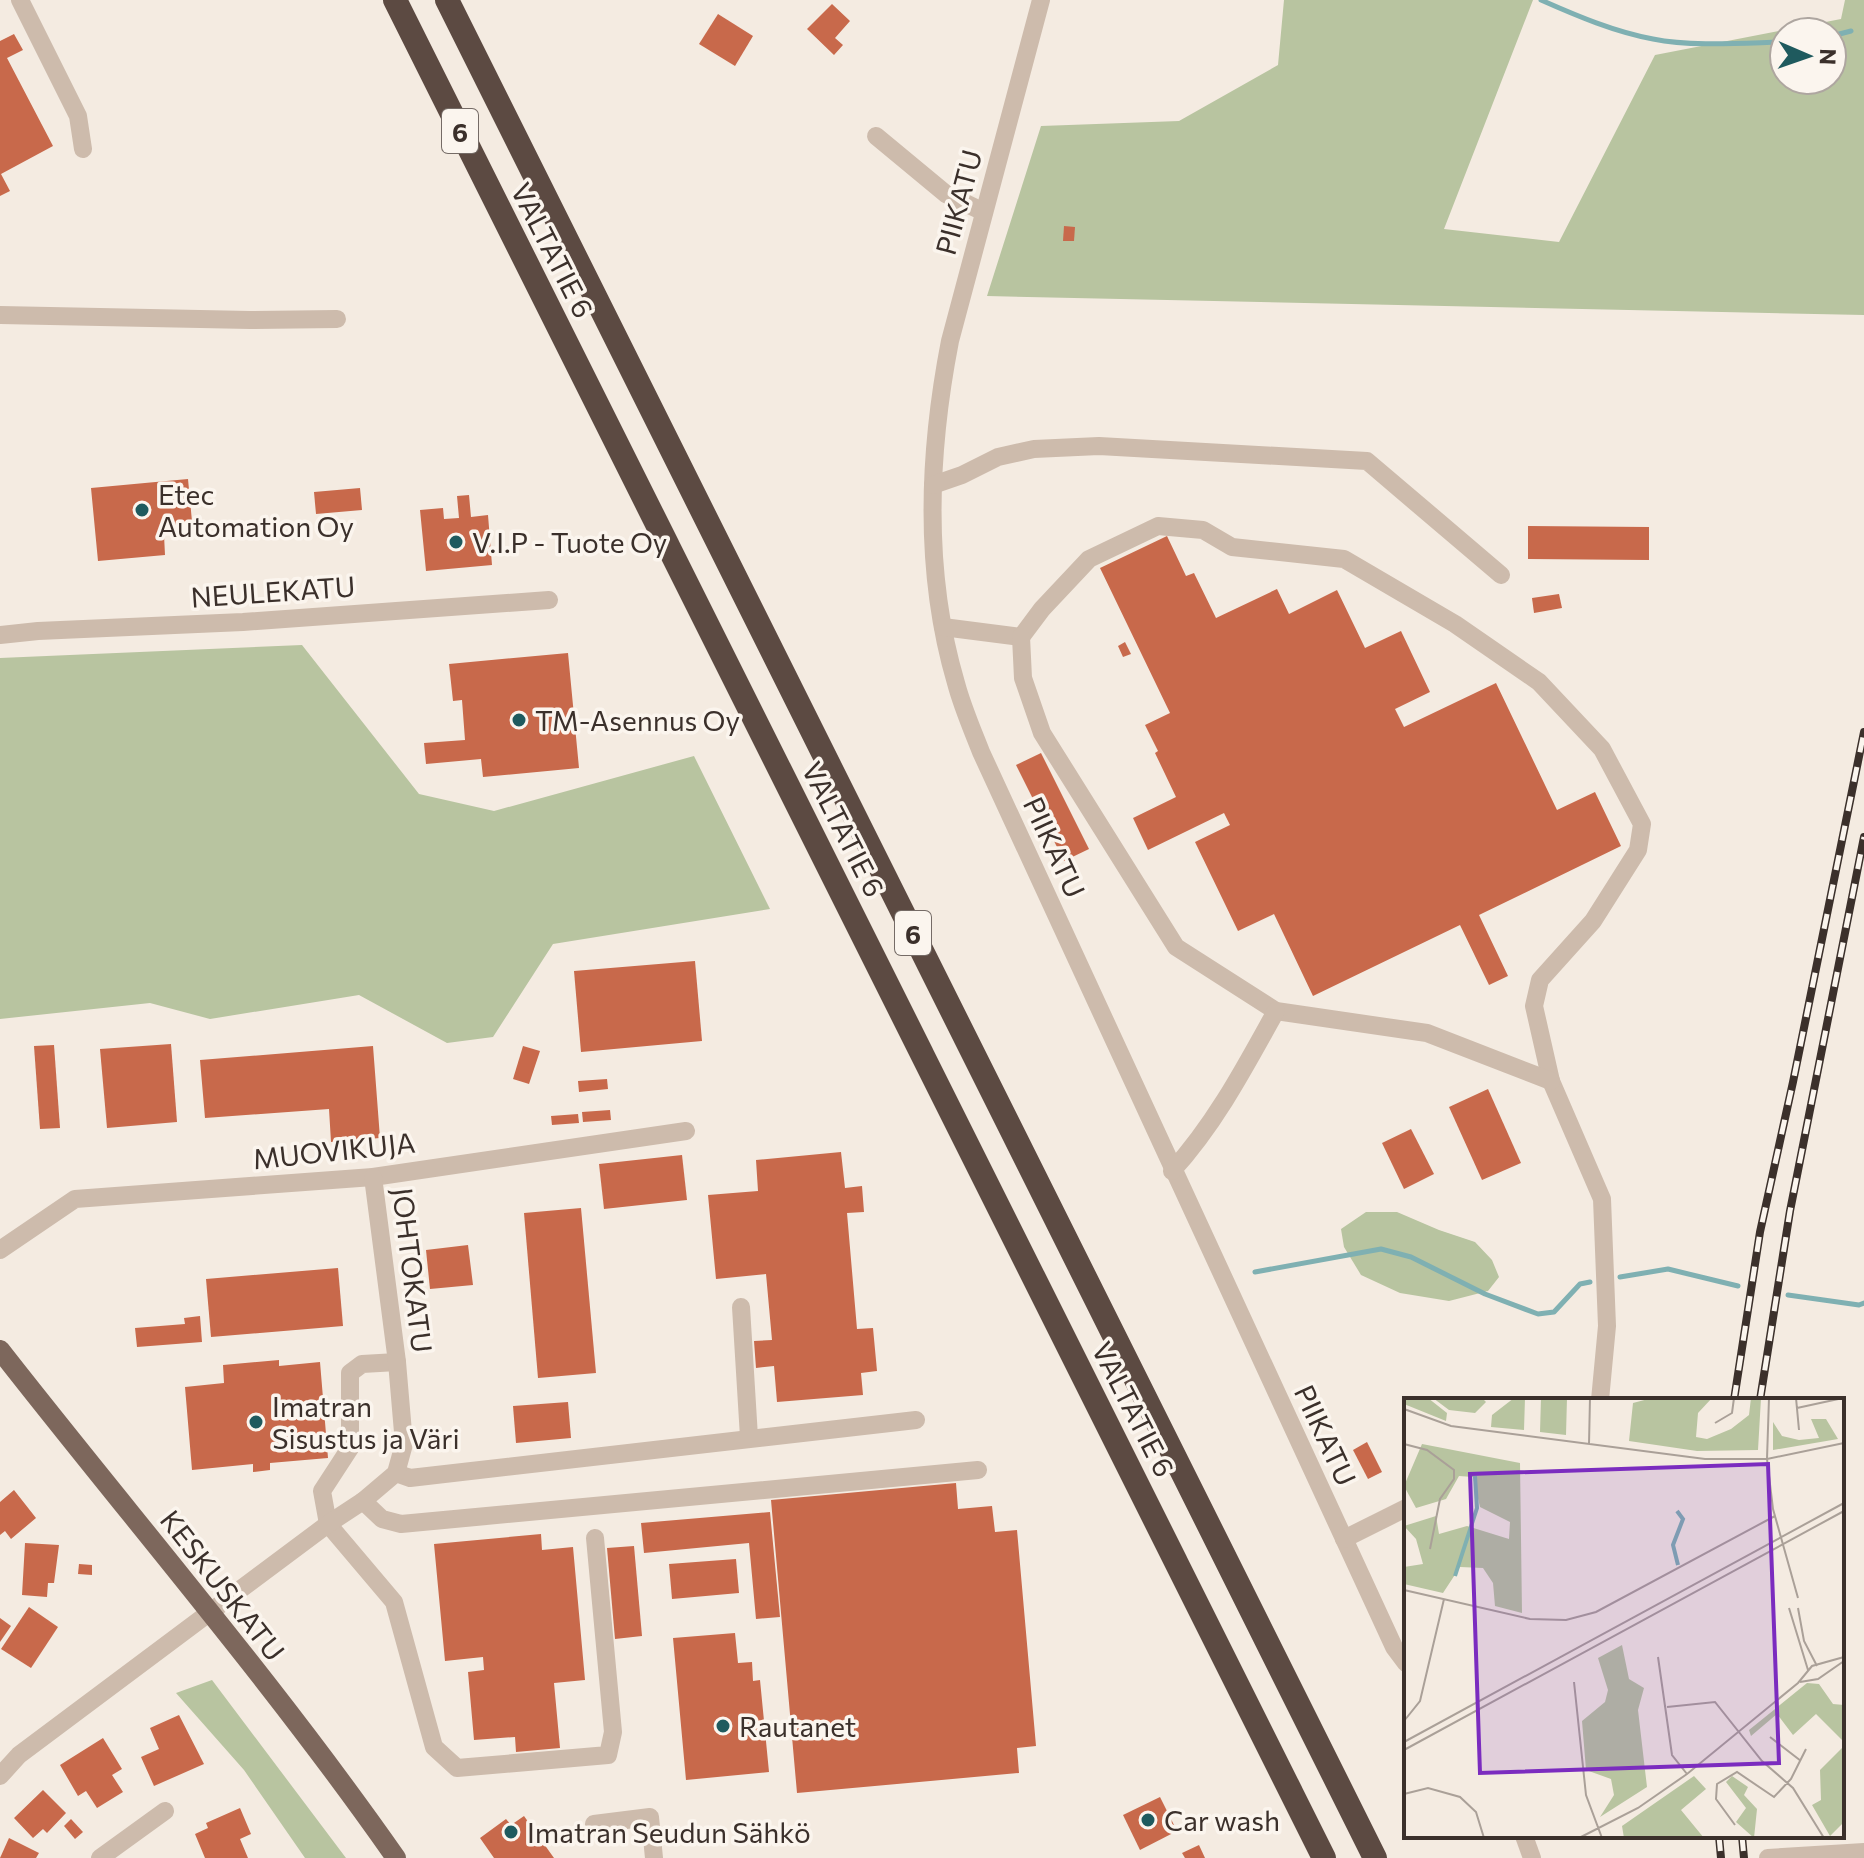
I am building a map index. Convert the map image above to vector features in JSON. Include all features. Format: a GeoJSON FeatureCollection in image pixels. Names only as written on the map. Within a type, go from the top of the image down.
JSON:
{"type":"FeatureCollection","features":[{"type":"Feature","properties":{"kind":"highway","name":"VALTATIE 6"},"geometry":{"type":"LineString","coordinates":[[395,0],[1324,1858]]}},
{"type":"Feature","properties":{"kind":"highway","name":"VALTATIE 6"},"geometry":{"type":"LineString","coordinates":[[447,0],[1375,1858]]}},
{"type":"Feature","properties":{"kind":"main road","name":"KESKUSKATU"},"geometry":{"type":"LineString","coordinates":[[0,1350],[211,1612],[396,1858]]}},
{"type":"Feature","properties":{"kind":"street"},"geometry":{"type":"LineString","coordinates":[[20,0],[78,116],[83,149]]}},
{"type":"Feature","properties":{"kind":"street","name":"PIIKATU"},"geometry":{"type":"LineString","coordinates":[[1041,0],[950,341],[939,397],[933,485],[933,568],[943,627],[956,683],[981,752],[1172,1171],[1394,1647],[1404,1660]]}},
{"type":"Feature","properties":{"kind":"street"},"geometry":{"type":"LineString","coordinates":[[876,136],[946,194],[984,212]]}},
{"type":"Feature","properties":{"kind":"street"},"geometry":{"type":"LineString","coordinates":[[0,315],[337,319]]}},
{"type":"Feature","properties":{"kind":"street"},"geometry":{"type":"LineString","coordinates":[[933,485],[998,457],[1034,449],[1113,446],[1367,461],[1501,575]]}},
{"type":"Feature","properties":{"kind":"street"},"geometry":{"type":"LineString","coordinates":[[1551,1081],[1427,1033],[1276,1011],[1176,947],[1042,733],[1023,678],[1021,637],[1042,609],[1089,559],[1158,526],[1203,530],[1232,547],[1344,559],[1455,624],[1539,682],[1602,749],[1642,824],[1638,850],[1601,909],[1540,980],[1534,1006],[1551,1081],[1602,1199],[1607,1326],[1600,1398]]}},
{"type":"Feature","properties":{"kind":"street","name":"NEULEKATU"},"geometry":{"type":"LineString","coordinates":[[0,635],[243,622],[549,600]]}},
{"type":"Feature","properties":{"kind":"street"},"geometry":{"type":"LineString","coordinates":[[943,627],[1021,637]]}},
{"type":"Feature","properties":{"kind":"street"},"geometry":{"type":"LineString","coordinates":[[1172,1171],[1196,1145],[1215,1117],[1276,1011]]}},
{"type":"Feature","properties":{"kind":"street","name":"MUOVIKUJA"},"geometry":{"type":"LineString","coordinates":[[0,1250],[75,1199],[373,1177],[686,1131]]}},
{"type":"Feature","properties":{"kind":"street","name":"JOHTOKATU"},"geometry":{"type":"LineString","coordinates":[[373,1177],[397,1362],[404,1444],[396,1473]]}},
{"type":"Feature","properties":{"kind":"street"},"geometry":{"type":"LineString","coordinates":[[741,1307],[749,1437]]}},
{"type":"Feature","properties":{"kind":"street"},"geometry":{"type":"LineString","coordinates":[[397,1362],[362,1364],[350,1373],[350,1448],[322,1491],[328,1524],[394,1602],[434,1747],[457,1768],[608,1755],[613,1732],[595,1538]]}},
{"type":"Feature","properties":{"kind":"street"},"geometry":{"type":"LineString","coordinates":[[0,1776],[19,1755],[363,1501],[396,1473],[410,1478],[916,1420]]}},
{"type":"Feature","properties":{"kind":"street"},"geometry":{"type":"LineString","coordinates":[[363,1501],[382,1519],[401,1524],[978,1470]]}},
{"type":"Feature","properties":{"kind":"street"},"geometry":{"type":"LineString","coordinates":[[1344,1539],[1404,1509]]}},
{"type":"Feature","properties":{"kind":"street"},"geometry":{"type":"LineString","coordinates":[[100,1858],[165,1811]]}},
{"type":"Feature","properties":{"kind":"street"},"geometry":{"type":"LineString","coordinates":[[594,1824],[650,1817],[654,1858]]}},
{"type":"Feature","properties":{"kind":"street"},"geometry":{"type":"LineString","coordinates":[[1525,1838],[1532,1858]]}},
{"type":"Feature","properties":{"kind":"street"},"geometry":{"type":"LineString","coordinates":[[1768,1858],[1864,1852]]}},
{"type":"Feature","properties":{"kind":"green space"},"geometry":{"type":"Polygon","coordinates":[[[1284,0],[1533,0],[1444,229],[1559,242],[1655,55],[1768,33],[1768,96],[1848,96],[1848,16],[1842,16],[1845,0],[1864,0],[1864,315],[987,296],[1041,126],[1179,121],[1278,65],[1284,0]]]}},
{"type":"Feature","properties":{"kind":"green space"},"geometry":{"type":"Polygon","coordinates":[[[302,645],[419,794],[494,811],[694,756],[770,909],[553,944],[493,1037],[447,1043],[359,995],[210,1019],[150,1003],[0,1019],[0,658],[302,645]]]}},
{"type":"Feature","properties":{"kind":"green space"},"geometry":{"type":"Polygon","coordinates":[[[1366,1212],[1397,1212],[1475,1242],[1492,1260],[1499,1277],[1488,1291],[1449,1301],[1400,1293],[1361,1275],[1344,1247],[1341,1229],[1366,1212]]]}},
{"type":"Feature","properties":{"kind":"green space"},"geometry":{"type":"Polygon","coordinates":[[[212,1680],[346,1858],[305,1858],[244,1770],[176,1693],[212,1680]]]}},
{"type":"Feature","properties":{"kind":"building"},"geometry":{"type":"Polygon","coordinates":[[[832,4],[850,21],[835,38],[843,45],[834,55],[807,29],[832,4]]]}},
{"type":"Feature","properties":{"kind":"building"},"geometry":{"type":"Polygon","coordinates":[[[718,14],[753,36],[735,66],[699,44],[718,14]]]}},
{"type":"Feature","properties":{"kind":"building"},"geometry":{"type":"Polygon","coordinates":[[[14,34],[23,50],[7,58],[53,146],[1,174],[10,191],[0,196],[0,41],[14,34]]]}},
{"type":"Feature","properties":{"kind":"building"},"geometry":{"type":"Polygon","coordinates":[[[1064,226],[1075,227],[1074,241],[1063,241],[1064,226]]]}},
{"type":"Feature","properties":{"kind":"building","name":"Etec Automation Oy"},"geometry":{"type":"Polygon","coordinates":[[[188,479],[193,532],[164,535],[165,555],[98,561],[91,488],[188,479]]]}},
{"type":"Feature","properties":{"kind":"building"},"geometry":{"type":"Polygon","coordinates":[[[360,488],[362,510],[316,514],[314,492],[360,488]]]}},
{"type":"Feature","properties":{"kind":"building","name":"V.I.P - Tuote Oy"},"geometry":{"type":"Polygon","coordinates":[[[469,495],[471,517],[488,515],[492,565],[426,571],[420,510],[443,508],[444,519],[459,518],[457,496],[469,495]]]}},
{"type":"Feature","properties":{"kind":"building"},"geometry":{"type":"Polygon","coordinates":[[[1528,526],[1649,527],[1649,560],[1528,559],[1528,526]]]}},
{"type":"Feature","properties":{"kind":"building"},"geometry":{"type":"Polygon","coordinates":[[[1167,536],[1186,576],[1194,573],[1216,618],[1277,589],[1289,614],[1337,590],[1365,648],[1401,631],[1430,692],[1395,709],[1404,727],[1496,683],[1557,810],[1595,792],[1621,846],[1479,915],[1508,976],[1489,985],[1460,925],[1313,996],[1274,914],[1238,931],[1195,842],[1230,825],[1224,813],[1148,850],[1133,818],[1176,797],[1145,725],[1170,713],[1100,568],[1167,536]]]}},
{"type":"Feature","properties":{"kind":"building"},"geometry":{"type":"Polygon","coordinates":[[[1559,594],[1562,608],[1534,613],[1532,598],[1559,594]]]}},
{"type":"Feature","properties":{"kind":"building"},"geometry":{"type":"Polygon","coordinates":[[[1125,642],[1131,654],[1123,657],[1118,646],[1125,642]]]}},
{"type":"Feature","properties":{"kind":"building","name":"TM-Asennus Oy"},"geometry":{"type":"Polygon","coordinates":[[[568,653],[579,768],[483,777],[481,759],[426,764],[424,743],[465,740],[462,700],[453,701],[449,664],[568,653]]]}},
{"type":"Feature","properties":{"kind":"building"},"geometry":{"type":"Polygon","coordinates":[[[1041,753],[1089,849],[1064,861],[1016,765],[1041,753]]]}},
{"type":"Feature","properties":{"kind":"building"},"geometry":{"type":"Polygon","coordinates":[[[695,961],[702,1041],[581,1052],[574,971],[695,961]]]}},
{"type":"Feature","properties":{"kind":"building"},"geometry":{"type":"Polygon","coordinates":[[[171,1044],[177,1122],[107,1128],[100,1049],[171,1044]]]}},
{"type":"Feature","properties":{"kind":"building"},"geometry":{"type":"Polygon","coordinates":[[[54,1045],[60,1128],[40,1129],[34,1046],[54,1045]]]}},
{"type":"Feature","properties":{"kind":"building"},"geometry":{"type":"Polygon","coordinates":[[[373,1046],[380,1138],[331,1142],[329,1109],[205,1118],[200,1060],[373,1046]]]}},
{"type":"Feature","properties":{"kind":"building"},"geometry":{"type":"Polygon","coordinates":[[[523,1046],[540,1051],[529,1084],[513,1079],[523,1046]]]}},
{"type":"Feature","properties":{"kind":"building"},"geometry":{"type":"Polygon","coordinates":[[[607,1079],[608,1089],[579,1092],[578,1081],[607,1079]]]}},
{"type":"Feature","properties":{"kind":"building"},"geometry":{"type":"Polygon","coordinates":[[[1488,1089],[1521,1163],[1482,1180],[1449,1107],[1488,1089]]]}},
{"type":"Feature","properties":{"kind":"building"},"geometry":{"type":"Polygon","coordinates":[[[610,1110],[611,1120],[583,1122],[582,1112],[610,1110]]]}},
{"type":"Feature","properties":{"kind":"building"},"geometry":{"type":"Polygon","coordinates":[[[578,1114],[579,1123],[552,1125],[551,1116],[578,1114]]]}},
{"type":"Feature","properties":{"kind":"building"},"geometry":{"type":"Polygon","coordinates":[[[1411,1129],[1434,1174],[1404,1189],[1382,1143],[1411,1129]]]}},
{"type":"Feature","properties":{"kind":"building"},"geometry":{"type":"Polygon","coordinates":[[[841,1152],[845,1188],[862,1186],[864,1212],[847,1213],[857,1329],[873,1328],[877,1371],[861,1373],[863,1395],[777,1402],[774,1366],[756,1368],[754,1341],[772,1340],[766,1274],[716,1279],[708,1195],[758,1191],[756,1160],[841,1152]]]}},
{"type":"Feature","properties":{"kind":"building"},"geometry":{"type":"Polygon","coordinates":[[[682,1155],[687,1200],[604,1209],[599,1164],[682,1155]]]}},
{"type":"Feature","properties":{"kind":"building"},"geometry":{"type":"Polygon","coordinates":[[[581,1208],[596,1373],[538,1378],[524,1213],[581,1208]]]}},
{"type":"Feature","properties":{"kind":"building"},"geometry":{"type":"Polygon","coordinates":[[[468,1245],[473,1285],[430,1289],[426,1250],[468,1245]]]}},
{"type":"Feature","properties":{"kind":"building"},"geometry":{"type":"Polygon","coordinates":[[[338,1268],[343,1326],[211,1337],[206,1279],[338,1268]]]}},
{"type":"Feature","properties":{"kind":"building"},"geometry":{"type":"Polygon","coordinates":[[[200,1316],[202,1342],[137,1347],[135,1328],[185,1324],[184,1318],[200,1316]]]}},
{"type":"Feature","properties":{"kind":"building","name":"Imatran Sisustus ja Väri"},"geometry":{"type":"Polygon","coordinates":[[[279,1360],[279,1366],[320,1362],[328,1458],[270,1463],[270,1470],[253,1472],[253,1464],[192,1470],[185,1387],[224,1383],[223,1365],[279,1360]]]}},
{"type":"Feature","properties":{"kind":"building"},"geometry":{"type":"Polygon","coordinates":[[[568,1402],[571,1438],[516,1443],[513,1406],[568,1402]]]}},
{"type":"Feature","properties":{"kind":"building"},"geometry":{"type":"Polygon","coordinates":[[[1367,1442],[1382,1472],[1368,1479],[1353,1450],[1367,1442]]]}},
{"type":"Feature","properties":{"kind":"building"},"geometry":{"type":"Polygon","coordinates":[[[956,1483],[958,1509],[992,1506],[995,1532],[1017,1530],[1036,1746],[1017,1748],[1019,1773],[797,1793],[771,1500],[956,1483]]]}},
{"type":"Feature","properties":{"kind":"building"},"geometry":{"type":"Polygon","coordinates":[[[14,1490],[36,1518],[11,1539],[5,1531],[0,1535],[0,1502],[14,1490]]]}},
{"type":"Feature","properties":{"kind":"building"},"geometry":{"type":"Polygon","coordinates":[[[770,1512],[780,1617],[756,1619],[749,1543],[644,1553],[641,1523],[770,1512]]]}},
{"type":"Feature","properties":{"kind":"building"},"geometry":{"type":"Polygon","coordinates":[[[541,1534],[542,1550],[573,1547],[585,1680],[554,1683],[560,1748],[516,1752],[515,1737],[474,1740],[468,1672],[484,1670],[483,1657],[445,1661],[434,1544],[541,1534]]]}},
{"type":"Feature","properties":{"kind":"building"},"geometry":{"type":"Polygon","coordinates":[[[25,1543],[59,1545],[54,1583],[48,1583],[47,1597],[22,1595],[25,1543]]]}},
{"type":"Feature","properties":{"kind":"building"},"geometry":{"type":"Polygon","coordinates":[[[634,1546],[642,1636],[615,1639],[607,1548],[634,1546]]]}},
{"type":"Feature","properties":{"kind":"building"},"geometry":{"type":"Polygon","coordinates":[[[736,1559],[739,1593],[672,1599],[669,1564],[736,1559]]]}},
{"type":"Feature","properties":{"kind":"building"},"geometry":{"type":"Polygon","coordinates":[[[79,1564],[92,1565],[92,1575],[78,1574],[79,1564]]]}},
{"type":"Feature","properties":{"kind":"building"},"geometry":{"type":"Polygon","coordinates":[[[29,1607],[58,1627],[31,1668],[1,1649],[29,1607]]]}},
{"type":"Feature","properties":{"kind":"building"},"geometry":{"type":"Polygon","coordinates":[[[0,1618],[11,1626],[0,1642],[0,1618]]]}},
{"type":"Feature","properties":{"kind":"building","name":"Rautanet"},"geometry":{"type":"Polygon","coordinates":[[[735,1633],[738,1663],[752,1662],[753,1681],[760,1680],[769,1772],[686,1780],[673,1638],[735,1633]]]}},
{"type":"Feature","properties":{"kind":"building"},"geometry":{"type":"Polygon","coordinates":[[[179,1715],[204,1764],[154,1786],[141,1757],[159,1749],[150,1728],[179,1715]]]}},
{"type":"Feature","properties":{"kind":"building"},"geometry":{"type":"Polygon","coordinates":[[[103,1738],[122,1769],[112,1775],[123,1792],[97,1808],[86,1791],[78,1796],[60,1765],[103,1738]]]}},
{"type":"Feature","properties":{"kind":"building"},"geometry":{"type":"Polygon","coordinates":[[[43,1790],[66,1813],[47,1833],[43,1829],[33,1838],[14,1818],[43,1790]]]}},
{"type":"Feature","properties":{"kind":"building","name":"Car wash"},"geometry":{"type":"Polygon","coordinates":[[[1160,1797],[1177,1831],[1140,1850],[1123,1815],[1160,1797]]]}},
{"type":"Feature","properties":{"kind":"building"},"geometry":{"type":"Polygon","coordinates":[[[240,1808],[251,1834],[240,1839],[248,1858],[205,1858],[195,1834],[208,1828],[206,1823],[240,1808]]]}},
{"type":"Feature","properties":{"kind":"building","name":"Imatran Seudun Sähkö"},"geometry":{"type":"Polygon","coordinates":[[[524,1816],[554,1858],[494,1858],[480,1838],[506,1819],[511,1825],[524,1816]]]}},
{"type":"Feature","properties":{"kind":"building"},"geometry":{"type":"Polygon","coordinates":[[[71,1819],[83,1832],[75,1839],[64,1826],[71,1819]]]}},
{"type":"Feature","properties":{"kind":"building"},"geometry":{"type":"Polygon","coordinates":[[[9,1838],[39,1853],[36,1858],[0,1858],[9,1838]]]}},
{"type":"Feature","properties":{"kind":"building"},"geometry":{"type":"Polygon","coordinates":[[[1199,1845],[1205,1858],[1185,1858],[1182,1853],[1199,1845]]]}},
{"type":"Feature","properties":{"kind":"waterway"},"geometry":{"type":"LineString","coordinates":[[1541,0],[1610,28],[1653,39],[1701,44],[1768,42]]}},
{"type":"Feature","properties":{"kind":"waterway"},"geometry":{"type":"LineString","coordinates":[[1255,1272],[1381,1249],[1411,1257],[1485,1294],[1538,1314],[1554,1312],[1580,1284],[1590,1282]]}},
{"type":"Feature","properties":{"kind":"waterway"},"geometry":{"type":"LineString","coordinates":[[1620,1277],[1668,1269],[1738,1286]]}},
{"type":"Feature","properties":{"kind":"waterway"},"geometry":{"type":"LineString","coordinates":[[1788,1295],[1859,1305],[1864,1303]]}},
{"type":"Feature","properties":{"kind":"railway"},"geometry":{"type":"LineString","coordinates":[[1734,1398],[1760,1232],[1864,732]]}},
{"type":"Feature","properties":{"kind":"railway"},"geometry":{"type":"LineString","coordinates":[[1760,1398],[1790,1211],[1864,837]]}},
{"type":"Feature","properties":{"kind":"railway"},"geometry":{"type":"LineString","coordinates":[[1719,1838],[1721,1858]]}},
{"type":"Feature","properties":{"kind":"railway"},"geometry":{"type":"LineString","coordinates":[[1742,1838],[1744,1858]]}},
{"type":"Feature","properties":{"kind":"place","name":"Etec Automation Oy"},"geometry":{"type":"Point","coordinates":[142,510]}},
{"type":"Feature","properties":{"kind":"place","name":"V.I.P - Tuote Oy"},"geometry":{"type":"Point","coordinates":[456,542]}},
{"type":"Feature","properties":{"kind":"place","name":"TM-Asennus Oy"},"geometry":{"type":"Point","coordinates":[519,720]}},
{"type":"Feature","properties":{"kind":"place","name":"Imatran Sisustus ja Väri"},"geometry":{"type":"Point","coordinates":[256,1422]}},
{"type":"Feature","properties":{"kind":"place","name":"Rautanet"},"geometry":{"type":"Point","coordinates":[723,1726]}},
{"type":"Feature","properties":{"kind":"place","name":"Car wash"},"geometry":{"type":"Point","coordinates":[1148,1820]}},
{"type":"Feature","properties":{"kind":"place","name":"Imatran Seudun Sähkö"},"geometry":{"type":"Point","coordinates":[511,1832]}}]}
